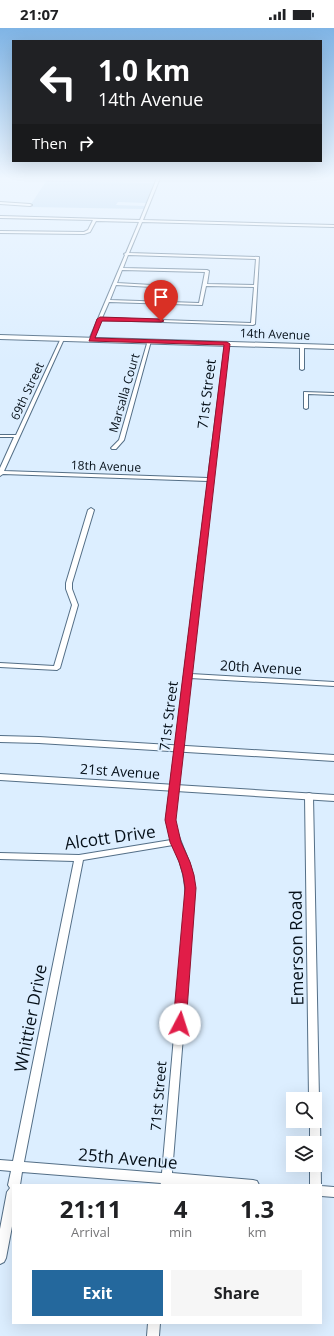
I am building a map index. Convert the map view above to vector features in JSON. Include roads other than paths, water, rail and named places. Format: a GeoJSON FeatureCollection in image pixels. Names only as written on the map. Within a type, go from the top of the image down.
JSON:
{"type":"FeatureCollection","features":[{"type":"Feature","properties":{"kind":"main road","name":"14th Avenue"},"geometry":{"type":"LineString","coordinates":[[0,337],[334,347]]}},
{"type":"Feature","properties":{"kind":"street"},"geometry":{"type":"LineString","coordinates":[[91,340],[133,239]]}},
{"type":"Feature","properties":{"kind":"street"},"geometry":{"type":"LineString","coordinates":[[100,319],[252,324],[258,258],[126,254]]}},
{"type":"Feature","properties":{"kind":"street"},"geometry":{"type":"LineString","coordinates":[[107,301],[201,304],[207,271],[120,269]]}},
{"type":"Feature","properties":{"kind":"street"},"geometry":{"type":"LineString","coordinates":[[114,284],[152,286]]}},
{"type":"Feature","properties":{"kind":"street"},"geometry":{"type":"LineString","coordinates":[[204,285],[255,286]]}},
{"type":"Feature","properties":{"kind":"street","name":"69th Street"},"geometry":{"type":"LineString","coordinates":[[0,473],[62,339]]}},
{"type":"Feature","properties":{"kind":"street","name":"Marsalla Court"},"geometry":{"type":"LineString","coordinates":[[114,448],[121,440],[149,342]]}},
{"type":"Feature","properties":{"kind":"street","name":"71st Street"},"geometry":{"type":"LineString","coordinates":[[166,1182],[190,900],[189,875],[185,862],[175,842],[170,820],[227,344]]}},
{"type":"Feature","properties":{"kind":"street"},"geometry":{"type":"LineString","coordinates":[[302,346],[302,368]]}},
{"type":"Feature","properties":{"kind":"street"},"geometry":{"type":"LineString","coordinates":[[306,408],[306,393],[334,394]]}},
{"type":"Feature","properties":{"kind":"street"},"geometry":{"type":"LineString","coordinates":[[0,436],[17,436]]}},
{"type":"Feature","properties":{"kind":"street","name":"18th Avenue"},"geometry":{"type":"LineString","coordinates":[[0,473],[211,480]]}},
{"type":"Feature","properties":{"kind":"street"},"geometry":{"type":"LineString","coordinates":[[0,666],[56,668],[75,605],[69,591],[69,583],[91,510]]}},
{"type":"Feature","properties":{"kind":"street","name":"20th Avenue"},"geometry":{"type":"LineString","coordinates":[[188,676],[334,684]]}},
{"type":"Feature","properties":{"kind":"street","name":"21st Avenue"},"geometry":{"type":"LineString","coordinates":[[0,739],[39,740],[334,758]]}},
{"type":"Feature","properties":{"kind":"street","name":"21st Avenue"},"geometry":{"type":"LineString","coordinates":[[0,777],[334,798]]}},
{"type":"Feature","properties":{"kind":"street","name":"Emerson Road"},"geometry":{"type":"LineString","coordinates":[[310,796],[314,1092]]}},
{"type":"Feature","properties":{"kind":"street","name":"Alcott Drive"},"geometry":{"type":"LineString","coordinates":[[0,856],[79,858],[175,842]]}},
{"type":"Feature","properties":{"kind":"street","name":"Whittier Drive"},"geometry":{"type":"LineString","coordinates":[[14,1184],[79,858]]}},
{"type":"Feature","properties":{"kind":"street"},"geometry":{"type":"LineString","coordinates":[[315,1128],[316,1184]]}},
{"type":"Feature","properties":{"kind":"street","name":"25th Avenue"},"geometry":{"type":"LineString","coordinates":[[0,1165],[166,1182],[224,1184]]}},
{"type":"Feature","properties":{"kind":"street"},"geometry":{"type":"LineString","coordinates":[[322,1191],[334,1192]]}},
{"type":"Feature","properties":{"kind":"street"},"geometry":{"type":"LineString","coordinates":[[0,1258],[12,1197]]}},
{"type":"Feature","properties":{"kind":"street"},"geometry":{"type":"LineString","coordinates":[[153,1336],[154,1324]]}}]}
